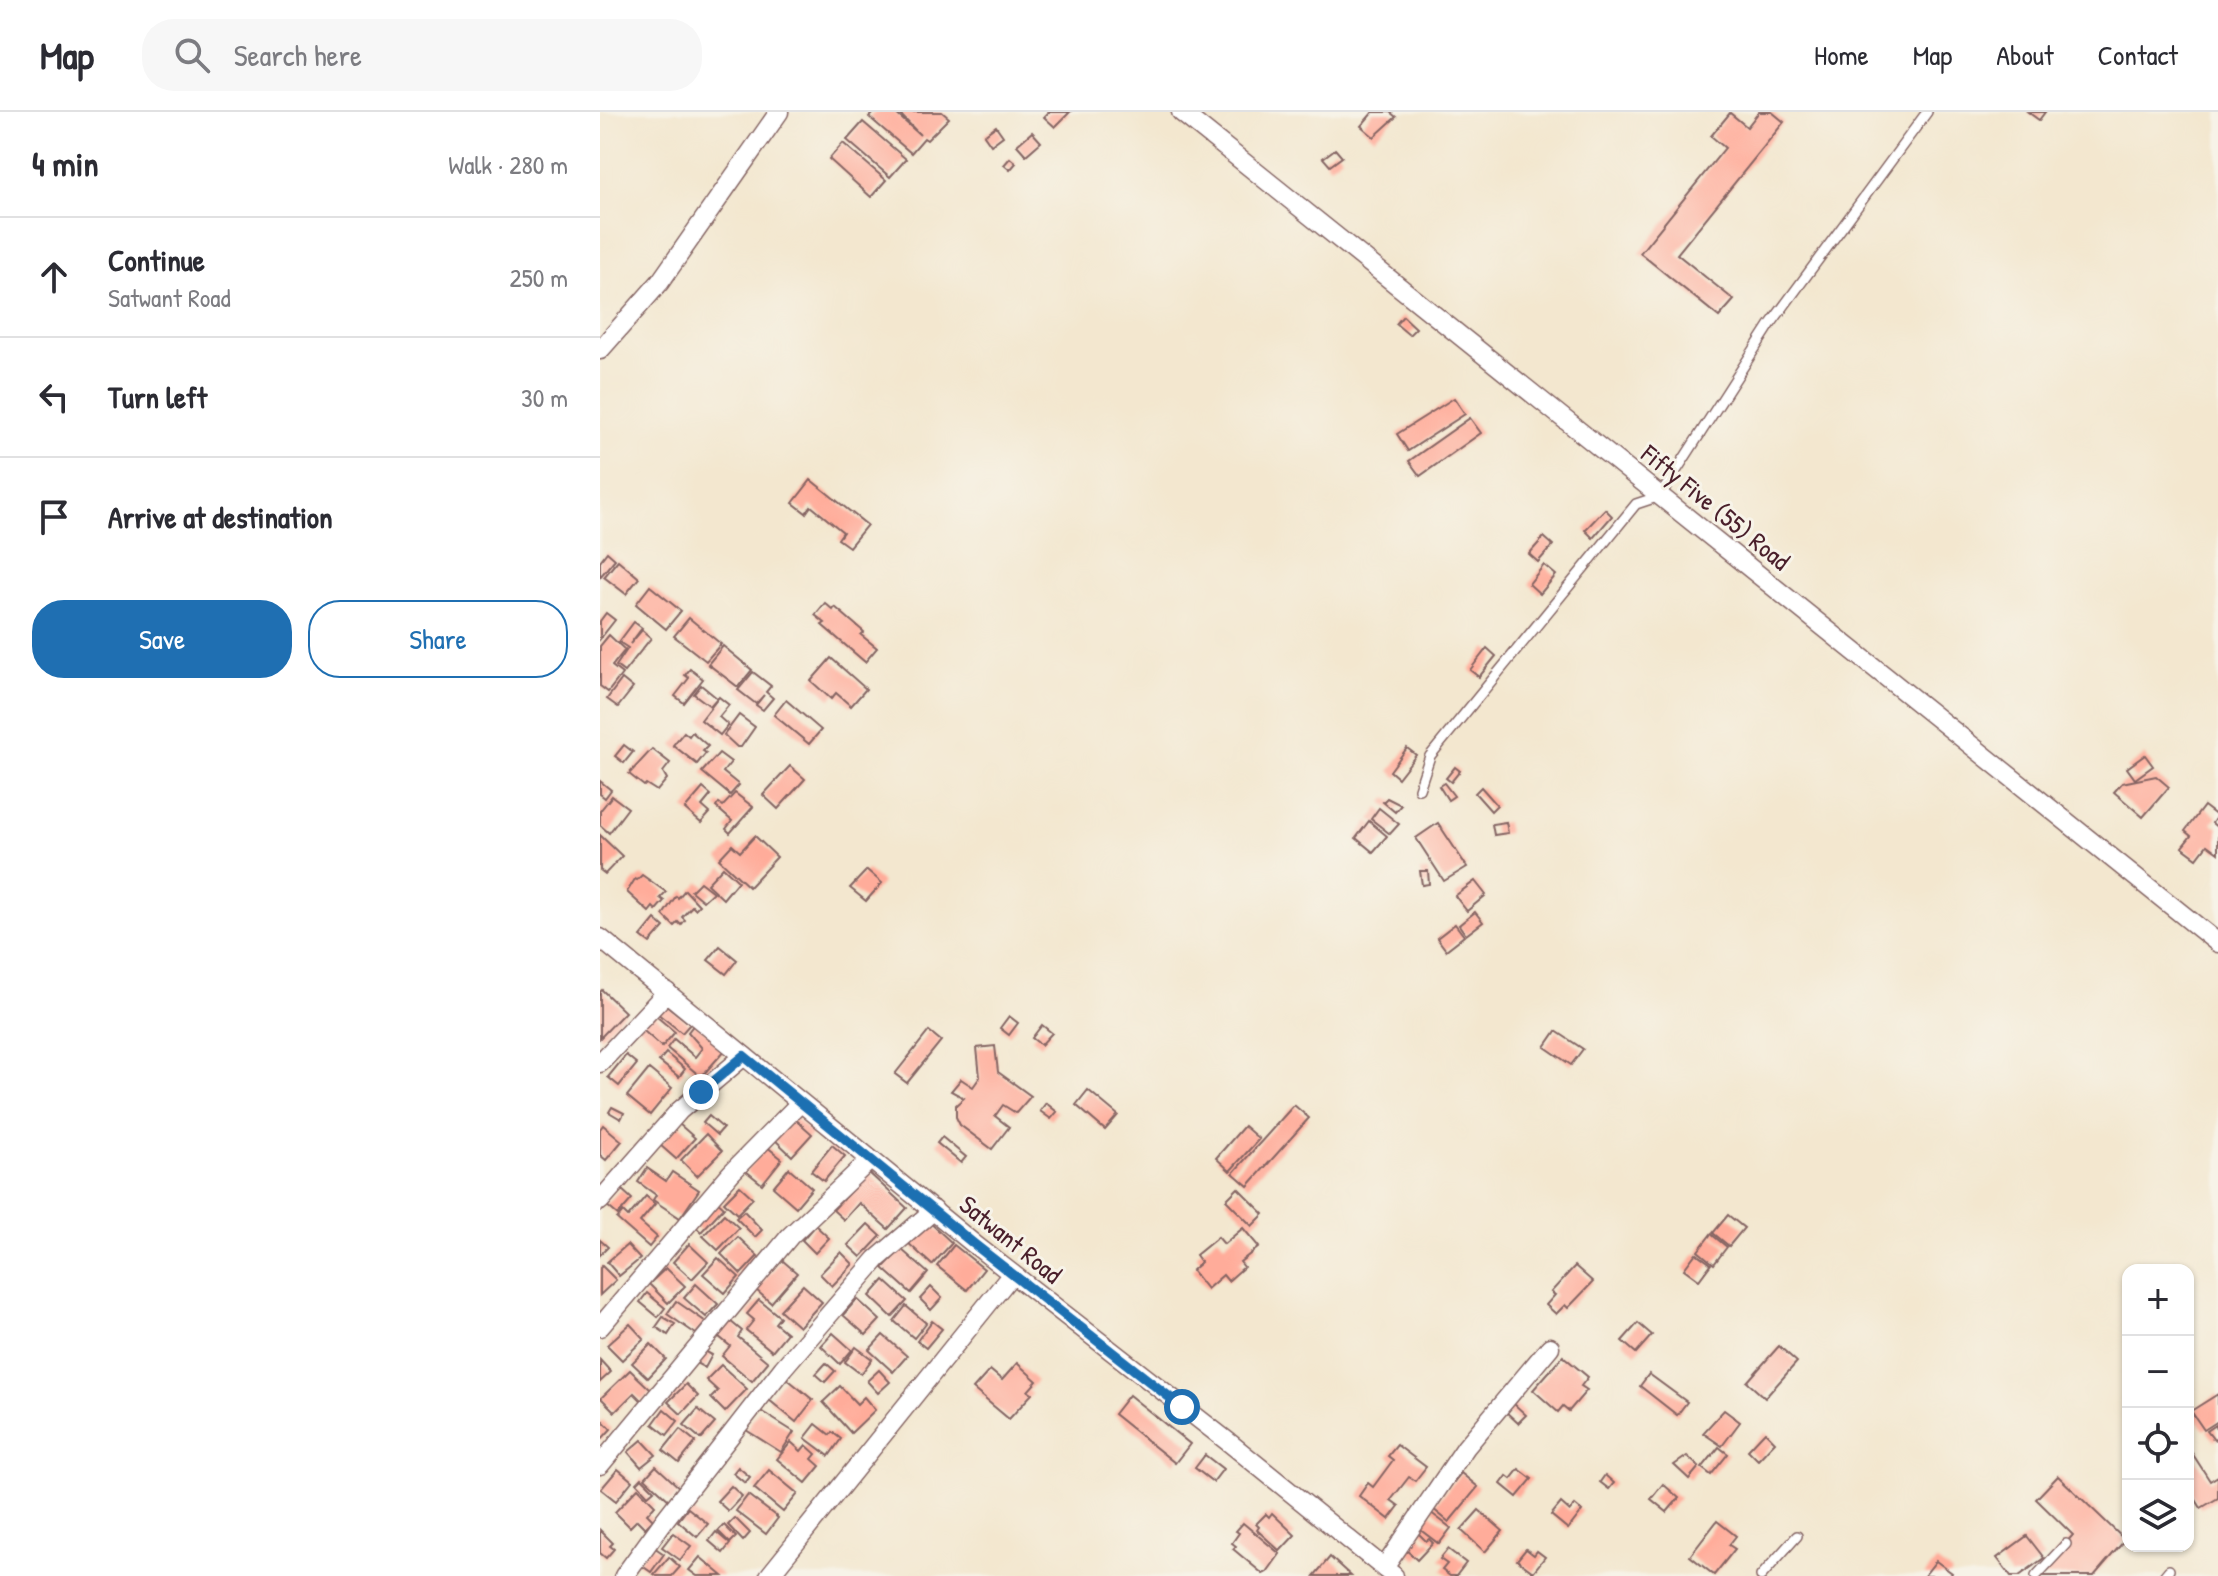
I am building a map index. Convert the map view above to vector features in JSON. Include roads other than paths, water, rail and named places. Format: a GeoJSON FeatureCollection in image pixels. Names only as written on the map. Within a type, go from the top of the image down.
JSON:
{"type":"FeatureCollection","features":[{"type":"Feature","properties":{"kind":"street"},"geometry":{"type":"LineString","coordinates":[[600,350],[660,282],[779,112]]}},
{"type":"Feature","properties":{"kind":"street","name":"Fifty Five (55) Road"},"geometry":{"type":"LineString","coordinates":[[1181,112],[2218,943]]}},
{"type":"Feature","properties":{"kind":"street","name":"Satwant Road"},"geometry":{"type":"LineString","coordinates":[[600,938],[870,1160],[1389,1572]]}},
{"type":"Feature","properties":{"kind":"street"},"geometry":{"type":"LineString","coordinates":[[600,1063],[667,992]]}},
{"type":"Feature","properties":{"kind":"street"},"geometry":{"type":"LineString","coordinates":[[600,1201],[679,1111],[744,1056]]}},
{"type":"Feature","properties":{"kind":"street"},"geometry":{"type":"LineString","coordinates":[[600,1327],[731,1173],[800,1103]]}},
{"type":"Feature","properties":{"kind":"street"},"geometry":{"type":"LineString","coordinates":[[600,1465],[790,1236],[870,1160]]}},
{"type":"Feature","properties":{"kind":"street"},"geometry":{"type":"LineString","coordinates":[[624,1576],[783,1368],[877,1259],[934,1210]]}},
{"type":"Feature","properties":{"kind":"street"},"geometry":{"type":"LineString","coordinates":[[769,1576],[1012,1274]]}},
{"type":"Feature","properties":{"kind":"street"},"geometry":{"type":"LineString","coordinates":[[1389,1572],[1466,1447],[1550,1347]]}},
{"type":"Feature","properties":{"kind":"lane"},"geometry":{"type":"LineString","coordinates":[[1419,789],[1430,756],[1636,504],[1660,496],[1770,325],[1927,112]]}},
{"type":"Feature","properties":{"kind":"lane"},"geometry":{"type":"LineString","coordinates":[[1761,1576],[1797,1536]]}},
{"type":"Feature","properties":{"kind":"lane"},"geometry":{"type":"LineString","coordinates":[[2036,1576],[2066,1544]]}}]}
